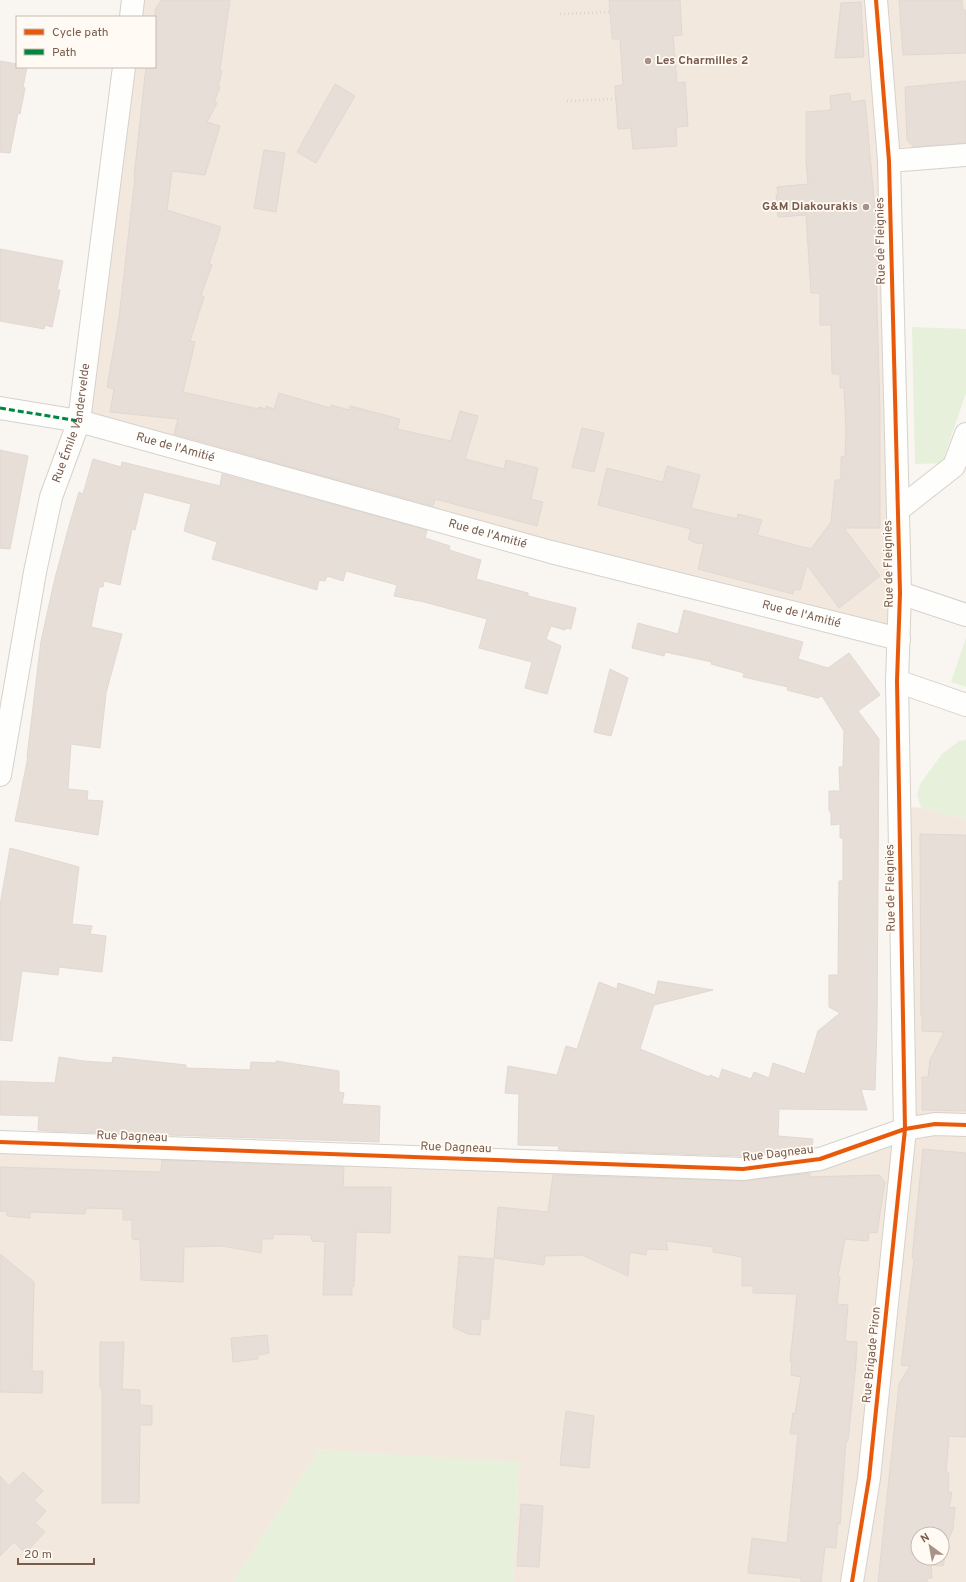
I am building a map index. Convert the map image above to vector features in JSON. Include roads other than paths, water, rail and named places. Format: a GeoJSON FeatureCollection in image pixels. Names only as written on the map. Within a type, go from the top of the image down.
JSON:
{"type":"FeatureCollection","features":[{"type":"Feature","properties":{"kind":"street"},"geometry":{"type":"LineString","coordinates":[[131,16],[133,0]]}},
{"type":"Feature","properties":{"kind":"street","name":"Rue de Fleignies"},"geometry":{"type":"LineString","coordinates":[[876,0],[889,161],[898,510],[900,593],[897,681],[905,1129]]}},
{"type":"Feature","properties":{"kind":"street","name":"Rue Émile Vandervelde"},"geometry":{"type":"LineString","coordinates":[[0,775],[35,572],[50,505],[79,421],[124,68]]}},
{"type":"Feature","properties":{"kind":"street"},"geometry":{"type":"LineString","coordinates":[[889,161],[966,155]]}},
{"type":"Feature","properties":{"kind":"street","name":"Rue de l'Amitié"},"geometry":{"type":"LineString","coordinates":[[0,408],[79,421],[551,552],[899,640]]}},
{"type":"Feature","properties":{"kind":"street"},"geometry":{"type":"LineString","coordinates":[[898,510],[954,466],[966,434]]}},
{"type":"Feature","properties":{"kind":"street"},"geometry":{"type":"LineString","coordinates":[[900,593],[966,614]]}},
{"type":"Feature","properties":{"kind":"street"},"geometry":{"type":"LineString","coordinates":[[897,681],[966,705]]}},
{"type":"Feature","properties":{"kind":"street","name":"Rue Dagneau"},"geometry":{"type":"LineString","coordinates":[[0,1142],[743,1169],[820,1159],[905,1129],[935,1124],[966,1125]]}},
{"type":"Feature","properties":{"kind":"street","name":"Rue Brigade Piron"},"geometry":{"type":"LineString","coordinates":[[852,1582],[869,1478],[905,1129]]}},
{"type":"Feature","properties":{"kind":"place","name":"Les Charmilles 2"},"geometry":{"type":"Point","coordinates":[648,61]}},
{"type":"Feature","properties":{"kind":"place","name":"G&M Diakourakis"},"geometry":{"type":"Point","coordinates":[866,207]}}]}
